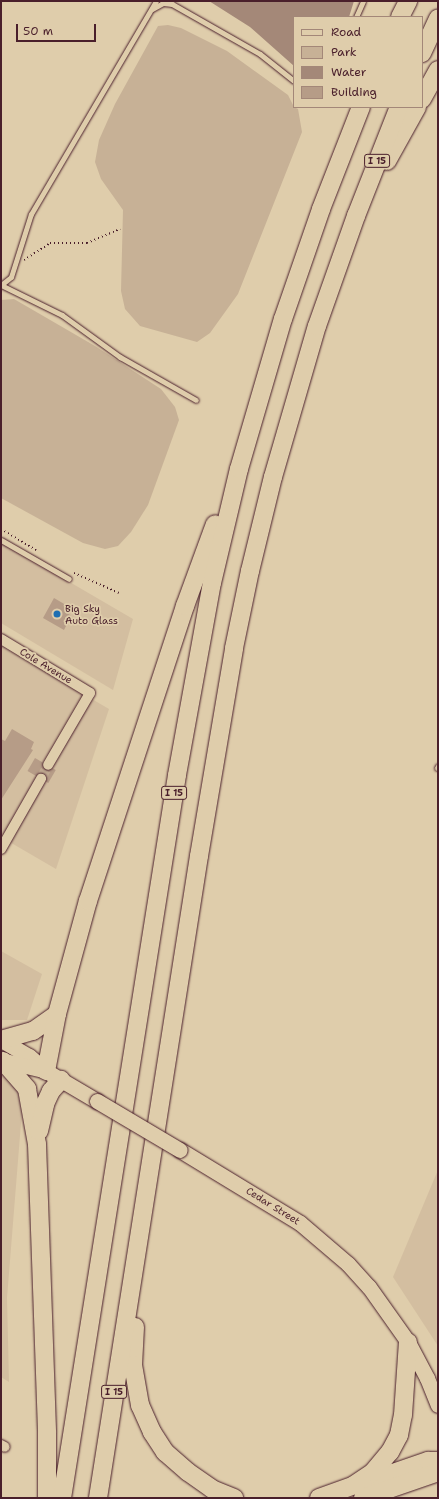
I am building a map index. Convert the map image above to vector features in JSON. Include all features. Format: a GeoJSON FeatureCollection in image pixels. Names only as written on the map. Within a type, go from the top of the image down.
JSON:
{"type":"FeatureCollection","features":[{"type":"Feature","properties":{"kind":"highway"},"geometry":{"type":"LineString","coordinates":[[400,16],[407,1]]}},
{"type":"Feature","properties":{"kind":"highway"},"geometry":{"type":"LineString","coordinates":[[423,51],[438,18]]}},
{"type":"Feature","properties":{"kind":"highway"},"geometry":{"type":"LineString","coordinates":[[423,97],[438,70]]}},
{"type":"Feature","properties":{"kind":"highway","name":"I 15"},"geometry":{"type":"LineString","coordinates":[[62,1498],[190,698],[220,545],[250,432],[308,246],[361,108]]}},
{"type":"Feature","properties":{"kind":"highway","name":"I 15"},"geometry":{"type":"LineString","coordinates":[[98,1498],[199,856],[234,648],[250,571],[294,401],[356,216],[399,108]]}},
{"type":"Feature","properties":{"kind":"highway"},"geometry":{"type":"LineString","coordinates":[[356,216],[416,108]]}},
{"type":"Feature","properties":{"kind":"highway"},"geometry":{"type":"LineString","coordinates":[[46,1071],[57,1014],[88,901],[182,614],[250,432]]}},
{"type":"Feature","properties":{"kind":"highway"},"geometry":{"type":"LineString","coordinates":[[1,1040],[33,1031],[57,1014]]}},
{"type":"Feature","properties":{"kind":"highway"},"geometry":{"type":"LineString","coordinates":[[2,1060],[27,1089],[37,1144],[47,1433],[47,1498]]}},
{"type":"Feature","properties":{"kind":"highway"},"geometry":{"type":"LineString","coordinates":[[37,1144],[45,1104],[51,1091],[61,1080]]}},
{"type":"Feature","properties":{"kind":"highway"},"geometry":{"type":"LineString","coordinates":[[131,1287],[138,1297],[133,1365],[140,1405],[152,1432],[165,1452],[188,1472],[212,1489],[234,1498]]}},
{"type":"Feature","properties":{"kind":"highway"},"geometry":{"type":"LineString","coordinates":[[326,1496],[354,1485],[373,1472],[390,1452],[396,1440],[406,1396],[408,1342]]}},
{"type":"Feature","properties":{"kind":"highway"},"geometry":{"type":"LineString","coordinates":[[326,1496],[428,1461],[438,1461]]}},
{"type":"Feature","properties":{"kind":"highway"},"geometry":{"type":"LineString","coordinates":[[363,1498],[438,1472]]}},
{"type":"Feature","properties":{"kind":"main road","name":"Cedar Street"},"geometry":{"type":"LineString","coordinates":[[1,1040],[29,1056],[46,1071],[282,1211],[316,1235],[369,1287],[408,1342],[438,1406]]}},
{"type":"Feature","properties":{"kind":"main road","name":"Cedar Street"},"geometry":{"type":"LineString","coordinates":[[2,1060],[46,1071]]}},
{"type":"Feature","properties":{"kind":"street","name":"Cole Avenue"},"geometry":{"type":"LineString","coordinates":[[1,639],[90,693],[48,765]]}},
{"type":"Feature","properties":{"kind":"street"},"geometry":{"type":"LineString","coordinates":[[1,849],[41,779]]}},
{"type":"Feature","properties":{"kind":"lane"},"geometry":{"type":"LineString","coordinates":[[156,1],[31,214],[11,277],[1,285],[62,315],[120,357],[196,400]]}},
{"type":"Feature","properties":{"kind":"lane"},"geometry":{"type":"LineString","coordinates":[[356,16],[363,1]]}},
{"type":"Feature","properties":{"kind":"lane"},"geometry":{"type":"LineString","coordinates":[[151,10],[163,2],[172,4],[260,54],[293,80]]}},
{"type":"Feature","properties":{"kind":"lane"},"geometry":{"type":"LineString","coordinates":[[1,540],[69,579]]}},
{"type":"Feature","properties":{"kind":"path"},"geometry":{"type":"LineString","coordinates":[[17,261],[27,259],[50,243],[87,243],[120,229]]}},
{"type":"Feature","properties":{"kind":"path"},"geometry":{"type":"LineString","coordinates":[[1,529],[42,553]]}},
{"type":"Feature","properties":{"kind":"path"},"geometry":{"type":"LineString","coordinates":[[68,569],[119,593]]}},
{"type":"Feature","properties":{"kind":"shaded area"},"geometry":{"type":"Polygon","coordinates":[[[1,542],[133,619],[113,690],[1,623],[1,542]]]}},
{"type":"Feature","properties":{"kind":"shaded area"},"geometry":{"type":"Polygon","coordinates":[[[1,646],[109,709],[56,869],[1,837],[1,646]]]}},
{"type":"Feature","properties":{"kind":"shaded area"},"geometry":{"type":"Polygon","coordinates":[[[1,951],[42,974],[27,1020],[1,1020],[1,951]]]}},
{"type":"Feature","properties":{"kind":"shaded area"},"geometry":{"type":"Polygon","coordinates":[[[1,1071],[23,1098],[7,1298],[9,1382],[1,1377],[1,1071]]]}},
{"type":"Feature","properties":{"kind":"shaded area"},"geometry":{"type":"Polygon","coordinates":[[[438,1170],[438,1346],[393,1277],[438,1170]]]}},
{"type":"Feature","properties":{"kind":"green space"},"geometry":{"type":"Polygon","coordinates":[[[168,25],[181,28],[227,51],[288,95],[293,108],[298,109],[302,132],[238,294],[210,333],[197,342],[140,326],[125,309],[121,291],[123,210],[101,179],[95,162],[99,140],[115,104],[158,26],[168,25]]]}},
{"type":"Feature","properties":{"kind":"green space"},"geometry":{"type":"Polygon","coordinates":[[[14,299],[95,346],[161,389],[175,407],[179,420],[148,505],[131,532],[118,546],[105,549],[83,543],[1,498],[1,300],[14,299]]]}},
{"type":"Feature","properties":{"kind":"water"},"geometry":{"type":"Polygon","coordinates":[[[209,1],[354,1],[349,16],[293,16],[293,65],[250,27],[209,1]]]}},
{"type":"Feature","properties":{"kind":"building","name":"Big Sky Auto Glass"},"geometry":{"type":"Polygon","coordinates":[[[54,598],[71,608],[68,613],[71,616],[64,630],[43,618],[54,598]]]}},
{"type":"Feature","properties":{"kind":"building"},"geometry":{"type":"Polygon","coordinates":[[[12,729],[34,742],[31,749],[33,750],[1,800],[1,739],[5,741],[12,729]]]}},
{"type":"Feature","properties":{"kind":"building"},"geometry":{"type":"Polygon","coordinates":[[[35,758],[56,770],[48,783],[28,771],[35,758]]]}},
{"type":"Feature","properties":{"kind":"tunnel"},"geometry":{"type":"LineString","coordinates":[[41,779],[48,765]]}},
{"type":"Feature","properties":{"kind":"place","name":"Big Sky Auto Glass"},"geometry":{"type":"Point","coordinates":[57,614]}}]}
